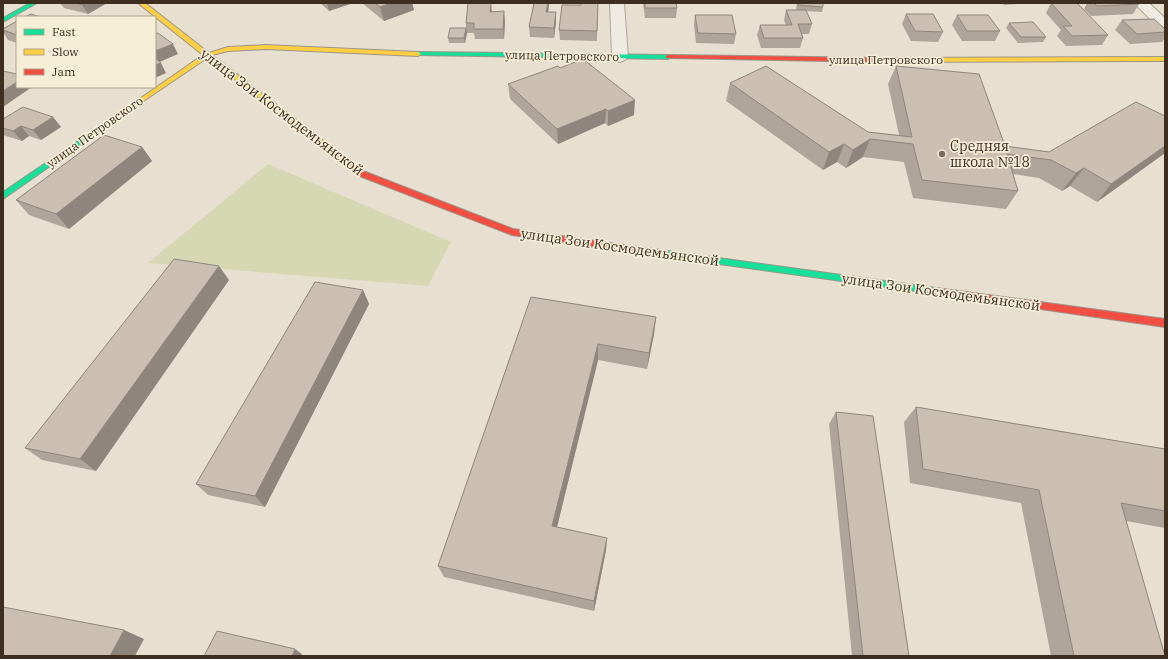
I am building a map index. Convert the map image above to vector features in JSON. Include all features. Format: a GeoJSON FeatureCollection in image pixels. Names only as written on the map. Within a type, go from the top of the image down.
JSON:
{"type":"FeatureCollection","features":[{"type":"Feature","properties":{"kind":"street"},"geometry":{"type":"LineString","coordinates":[[3,20],[34,3]]}},
{"type":"Feature","properties":{"kind":"street","name":"улица Зои Космодемьянской"},"geometry":{"type":"LineString","coordinates":[[141,3],[206,56],[360,173],[512,232],[1165,323]]}},
{"type":"Feature","properties":{"kind":"street"},"geometry":{"type":"LineString","coordinates":[[617,3],[620,56]]}},
{"type":"Feature","properties":{"kind":"street"},"geometry":{"type":"LineString","coordinates":[[1141,3],[1165,26]]}},
{"type":"Feature","properties":{"kind":"street","name":"улица Петровского"},"geometry":{"type":"LineString","coordinates":[[3,196],[206,56],[228,49],[266,47],[412,54],[907,60],[1165,60]]}},
{"type":"Feature","properties":{"kind":"green space"},"geometry":{"type":"Polygon","coordinates":[[[268,164],[451,242],[428,286],[148,263],[268,164]]]}},
{"type":"Feature","properties":{"kind":"building"},"geometry":{"type":"Polygon","coordinates":[[[375,3],[391,3],[380,7],[375,3]]]}},
{"type":"Feature","properties":{"kind":"building"},"geometry":{"type":"Polygon","coordinates":[[[468,3],[491,3],[490,12],[504,11],[503,29],[474,29],[474,23],[466,23],[468,3]]]}},
{"type":"Feature","properties":{"kind":"building"},"geometry":{"type":"Polygon","coordinates":[[[534,3],[548,3],[546,12],[556,12],[554,28],[529,27],[534,3]]]}},
{"type":"Feature","properties":{"kind":"building"},"geometry":{"type":"Polygon","coordinates":[[[581,3],[598,3],[597,31],[559,30],[562,5],[581,5],[581,3]]]}},
{"type":"Feature","properties":{"kind":"building"},"geometry":{"type":"Polygon","coordinates":[[[645,3],[676,3],[677,8],[645,8],[645,3]]]}},
{"type":"Feature","properties":{"kind":"building"},"geometry":{"type":"Polygon","coordinates":[[[798,3],[823,3],[823,7],[798,5],[798,3]]]}},
{"type":"Feature","properties":{"kind":"building"},"geometry":{"type":"Polygon","coordinates":[[[1051,3],[1077,3],[1108,35],[1072,36],[1063,26],[1072,26],[1051,3]]]}},
{"type":"Feature","properties":{"kind":"building"},"geometry":{"type":"Polygon","coordinates":[[[1094,3],[1138,3],[1139,4],[1097,6],[1094,3]]]}},
{"type":"Feature","properties":{"kind":"building"},"geometry":{"type":"Polygon","coordinates":[[[786,10],[806,10],[812,24],[798,24],[803,38],[764,38],[760,25],[792,25],[786,10]]]}},
{"type":"Feature","properties":{"kind":"building"},"geometry":{"type":"Polygon","coordinates":[[[906,14],[933,14],[943,32],[915,31],[906,14]]]}},
{"type":"Feature","properties":{"kind":"building"},"geometry":{"type":"Polygon","coordinates":[[[695,15],[732,15],[736,34],[698,33],[695,15]]]}},
{"type":"Feature","properties":{"kind":"building"},"geometry":{"type":"Polygon","coordinates":[[[957,15],[988,15],[1000,31],[967,31],[957,15]]]}},
{"type":"Feature","properties":{"kind":"building"},"geometry":{"type":"Polygon","coordinates":[[[1154,19],[1165,29],[1165,32],[1137,34],[1122,20],[1154,19]]]}},
{"type":"Feature","properties":{"kind":"building"},"geometry":{"type":"Polygon","coordinates":[[[16,22],[16,35],[3,29],[16,22]]]}},
{"type":"Feature","properties":{"kind":"building"},"geometry":{"type":"Polygon","coordinates":[[[1033,22],[1046,37],[1021,37],[1009,23],[1033,22]]]}},
{"type":"Feature","properties":{"kind":"building"},"geometry":{"type":"Polygon","coordinates":[[[450,28],[466,28],[464,38],[448,38],[450,28]]]}},
{"type":"Feature","properties":{"kind":"building"},"geometry":{"type":"Polygon","coordinates":[[[158,33],[173,44],[156,51],[156,34],[158,33]]]}},
{"type":"Feature","properties":{"kind":"building"},"geometry":{"type":"Polygon","coordinates":[[[156,59],[161,63],[156,65],[156,59]]]}},
{"type":"Feature","properties":{"kind":"building"},"geometry":{"type":"Polygon","coordinates":[[[583,59],[635,100],[608,111],[606,109],[557,129],[508,84],[558,66],[560,68],[583,59]]]}},
{"type":"Feature","properties":{"kind":"building"},"geometry":{"type":"Polygon","coordinates":[[[766,66],[868,132],[912,137],[896,66],[979,74],[1005,146],[1049,152],[1136,102],[1165,116],[1165,146],[1111,184],[1084,168],[1076,173],[1051,160],[1007,154],[1018,191],[922,180],[913,144],[870,139],[853,150],[844,144],[829,152],[730,83],[766,66]]]}},
{"type":"Feature","properties":{"kind":"building"},"geometry":{"type":"Polygon","coordinates":[[[3,71],[16,74],[16,83],[3,91],[3,71]]]}},
{"type":"Feature","properties":{"kind":"building"},"geometry":{"type":"Polygon","coordinates":[[[23,107],[53,117],[33,130],[21,126],[13,131],[3,128],[3,119],[23,107]]]}},
{"type":"Feature","properties":{"kind":"building"},"geometry":{"type":"Polygon","coordinates":[[[104,135],[142,147],[56,214],[16,200],[104,135]]]}},
{"type":"Feature","properties":{"kind":"building"},"geometry":{"type":"Polygon","coordinates":[[[174,259],[219,266],[80,459],[25,448],[174,259]]]}},
{"type":"Feature","properties":{"kind":"building"},"geometry":{"type":"Polygon","coordinates":[[[315,282],[363,290],[255,496],[196,484],[315,282]]]}},
{"type":"Feature","properties":{"kind":"building"},"geometry":{"type":"Polygon","coordinates":[[[531,297],[656,317],[649,353],[598,344],[552,526],[607,538],[594,601],[438,566],[531,297]]]}},
{"type":"Feature","properties":{"kind":"building"},"geometry":{"type":"Polygon","coordinates":[[[916,407],[1165,449],[1165,511],[1121,503],[1165,656],[1074,656],[1039,490],[923,469],[916,407]]]}},
{"type":"Feature","properties":{"kind":"building"},"geometry":{"type":"Polygon","coordinates":[[[836,412],[873,416],[909,656],[863,656],[836,412]]]}},
{"type":"Feature","properties":{"kind":"building"},"geometry":{"type":"Polygon","coordinates":[[[3,607],[124,630],[110,656],[3,656],[3,607]]]}},
{"type":"Feature","properties":{"kind":"building"},"geometry":{"type":"Polygon","coordinates":[[[217,631],[295,649],[292,656],[204,656],[217,631]]]}},
{"type":"Feature","properties":{"kind":"traffic: fast"},"geometry":{"type":"LineString","coordinates":[[3,20],[34,3]]}},
{"type":"Feature","properties":{"kind":"traffic: fast"},"geometry":{"type":"LineString","coordinates":[[418,54],[668,57]]}},
{"type":"Feature","properties":{"kind":"traffic: fast"},"geometry":{"type":"LineString","coordinates":[[3,196],[137,103]]}},
{"type":"Feature","properties":{"kind":"traffic: fast"},"geometry":{"type":"LineString","coordinates":[[639,250],[936,291]]}},
{"type":"Feature","properties":{"kind":"traffic: slow"},"geometry":{"type":"LineString","coordinates":[[141,3],[340,158]]}},
{"type":"Feature","properties":{"kind":"traffic: slow"},"geometry":{"type":"LineString","coordinates":[[137,103],[207,55],[228,49],[266,47],[418,54]]}},
{"type":"Feature","properties":{"kind":"traffic: slow"},"geometry":{"type":"LineString","coordinates":[[878,60],[1165,59]]}},
{"type":"Feature","properties":{"kind":"traffic: jam"},"geometry":{"type":"LineString","coordinates":[[668,57],[878,60]]}},
{"type":"Feature","properties":{"kind":"traffic: jam"},"geometry":{"type":"LineString","coordinates":[[340,158],[360,173],[512,232],[639,250]]}},
{"type":"Feature","properties":{"kind":"traffic: jam"},"geometry":{"type":"LineString","coordinates":[[936,291],[1165,323]]}},
{"type":"Feature","properties":{"kind":"place","name":"Средняя школа №18"},"geometry":{"type":"Point","coordinates":[942,154]}}]}
